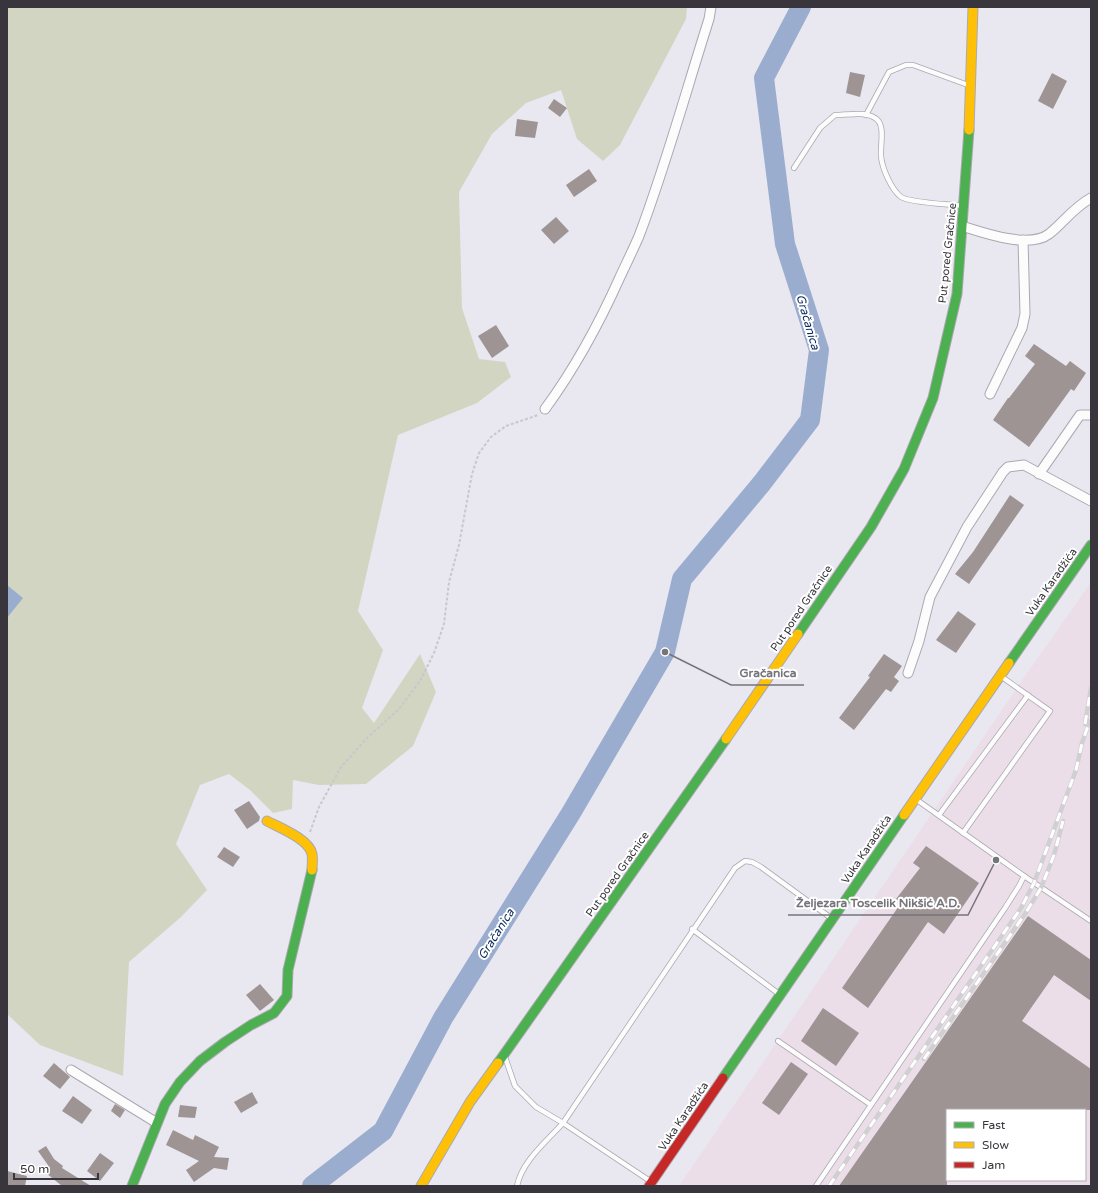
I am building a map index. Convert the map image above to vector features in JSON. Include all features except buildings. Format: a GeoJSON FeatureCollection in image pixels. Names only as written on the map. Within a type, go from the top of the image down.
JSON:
{"type":"FeatureCollection","features":[{"type":"Feature","properties":{"kind":"street"},"geometry":{"type":"LineString","coordinates":[[545,409],[563,385],[605,311],[638,238],[662,168],[709,19],[711,7]]}},
{"type":"Feature","properties":{"kind":"street","name":"Put pored Gračnice"},"geometry":{"type":"LineString","coordinates":[[421,1186],[470,1102],[708,765],[866,534],[904,469],[933,398],[956,294],[968,155],[973,7]]}},
{"type":"Feature","properties":{"kind":"street"},"geometry":{"type":"LineString","coordinates":[[962,226],[996,238],[1033,241],[1047,235],[1079,205],[1091,198]]}},
{"type":"Feature","properties":{"kind":"street"},"geometry":{"type":"LineString","coordinates":[[990,394],[1022,328],[1025,314],[1023,240]]}},
{"type":"Feature","properties":{"kind":"street"},"geometry":{"type":"LineString","coordinates":[[1039,474],[1080,415],[1091,415]]}},
{"type":"Feature","properties":{"kind":"street"},"geometry":{"type":"LineString","coordinates":[[908,673],[919,641],[930,597],[968,527],[1008,466],[1024,465],[1091,501]]}},
{"type":"Feature","properties":{"kind":"street","name":"Vuka Karadžića"},"geometry":{"type":"LineString","coordinates":[[650,1184],[1091,546]]}},
{"type":"Feature","properties":{"kind":"street"},"geometry":{"type":"LineString","coordinates":[[132,1186],[165,1104],[180,1082],[200,1061],[224,1042],[274,1012],[287,996],[288,970],[312,874],[312,854],[308,845],[300,839],[267,821]]}},
{"type":"Feature","properties":{"kind":"street"},"geometry":{"type":"LineString","coordinates":[[71,1070],[157,1123]]}},
{"type":"Feature","properties":{"kind":"lane"},"geometry":{"type":"LineString","coordinates":[[866,115],[889,72],[906,64],[913,65],[970,86]]}},
{"type":"Feature","properties":{"kind":"lane"},"geometry":{"type":"LineString","coordinates":[[794,168],[820,128],[835,115],[866,115],[875,118],[881,126],[881,157],[888,180],[894,190],[902,197],[914,201],[964,206]]}},
{"type":"Feature","properties":{"kind":"lane"},"geometry":{"type":"LineString","coordinates":[[964,833],[1050,711],[1001,676]]}},
{"type":"Feature","properties":{"kind":"lane"},"geometry":{"type":"LineString","coordinates":[[938,815],[1028,695]]}},
{"type":"Feature","properties":{"kind":"lane"},"geometry":{"type":"LineString","coordinates":[[915,799],[1091,921]]}},
{"type":"Feature","properties":{"kind":"lane"},"geometry":{"type":"LineString","coordinates":[[517,1186],[520,1174],[530,1159],[563,1123],[735,868],[745,861],[752,862],[832,919]]}},
{"type":"Feature","properties":{"kind":"lane"},"geometry":{"type":"LineString","coordinates":[[816,1186],[1005,908],[1024,876]]}},
{"type":"Feature","properties":{"kind":"lane"},"geometry":{"type":"LineString","coordinates":[[692,930],[780,995]]}},
{"type":"Feature","properties":{"kind":"lane"},"geometry":{"type":"LineString","coordinates":[[778,1041],[871,1105]]}},
{"type":"Feature","properties":{"kind":"lane"},"geometry":{"type":"LineString","coordinates":[[504,1055],[515,1086],[536,1108],[563,1123],[650,1184]]}},
{"type":"Feature","properties":{"kind":"path"},"geometry":{"type":"LineString","coordinates":[[308,845],[311,828],[319,807],[340,767],[368,737],[399,709],[420,681],[434,654],[444,624],[449,582],[459,545],[472,474],[479,453],[490,437],[506,426],[535,416],[545,409]]}},
{"type":"Feature","properties":{"kind":"shaded area"},"geometry":{"type":"Polygon","coordinates":[[[1091,582],[1091,1186],[679,1186],[1023,679],[1091,582]]]}},
{"type":"Feature","properties":{"kind":"green space"},"geometry":{"type":"Polygon","coordinates":[[[7,7],[687,7],[686,19],[620,145],[603,161],[577,139],[561,90],[526,103],[492,134],[459,192],[462,308],[479,359],[505,362],[511,377],[477,403],[398,435],[358,611],[383,650],[362,708],[374,723],[420,654],[436,692],[413,746],[366,784],[319,785],[293,780],[292,809],[273,813],[250,790],[229,774],[200,785],[176,844],[207,890],[181,917],[129,962],[123,1076],[40,1045],[7,1014],[7,7]]]}},
{"type":"Feature","properties":{"kind":"water"},"geometry":{"type":"Polygon","coordinates":[[[7,585],[23,598],[7,618],[7,585]]]}},
{"type":"Feature","properties":{"kind":"waterway","name":"Gračanica"},"geometry":{"type":"LineString","coordinates":[[312,1186],[383,1131],[443,1018],[571,813],[665,652],[682,579],[762,483],[810,420],[819,350],[785,244],[764,78],[801,7]]}},
{"type":"Feature","properties":{"kind":"railway"},"geometry":{"type":"LineString","coordinates":[[1085,724],[1091,688]]}},
{"type":"Feature","properties":{"kind":"railway"},"geometry":{"type":"LineString","coordinates":[[829,1186],[1021,908],[1034,883],[1076,770],[1082,743],[1091,717]]}},
{"type":"Feature","properties":{"kind":"railway"},"geometry":{"type":"LineString","coordinates":[[924,1059],[1025,914],[1041,888],[1054,855],[1063,821]]}},
{"type":"Feature","properties":{"kind":"traffic: fast"},"geometry":{"type":"LineString","coordinates":[[798,634],[871,527],[904,469],[933,398],[957,294],[969,130]]}},
{"type":"Feature","properties":{"kind":"traffic: fast"},"geometry":{"type":"LineString","coordinates":[[1009,663],[1091,545]]}},
{"type":"Feature","properties":{"kind":"traffic: fast"},"geometry":{"type":"LineString","coordinates":[[498,1063],[726,739]]}},
{"type":"Feature","properties":{"kind":"traffic: fast"},"geometry":{"type":"LineString","coordinates":[[723,1078],[904,815]]}},
{"type":"Feature","properties":{"kind":"traffic: fast"},"geometry":{"type":"LineString","coordinates":[[132,1186],[165,1104],[180,1082],[200,1061],[225,1042],[251,1025],[274,1013],[287,996],[288,970],[312,870]]}},
{"type":"Feature","properties":{"kind":"traffic: slow"},"geometry":{"type":"LineString","coordinates":[[969,130],[973,7]]}},
{"type":"Feature","properties":{"kind":"traffic: slow"},"geometry":{"type":"LineString","coordinates":[[726,739],[798,634]]}},
{"type":"Feature","properties":{"kind":"traffic: slow"},"geometry":{"type":"LineString","coordinates":[[904,815],[1009,663]]}},
{"type":"Feature","properties":{"kind":"traffic: slow"},"geometry":{"type":"LineString","coordinates":[[267,821],[293,834],[306,844],[312,854],[312,870]]}},
{"type":"Feature","properties":{"kind":"traffic: slow"},"geometry":{"type":"LineString","coordinates":[[421,1186],[470,1102],[498,1063]]}},
{"type":"Feature","properties":{"kind":"traffic: jam"},"geometry":{"type":"LineString","coordinates":[[649,1186],[723,1078]]}},
{"type":"Feature","properties":{"kind":"place","name":"Gračanica"},"geometry":{"type":"Point","coordinates":[665,652]}},
{"type":"Feature","properties":{"kind":"place","name":"Željezara Toscelik Nikšić A.D."},"geometry":{"type":"Point","coordinates":[996,860]}}]}
